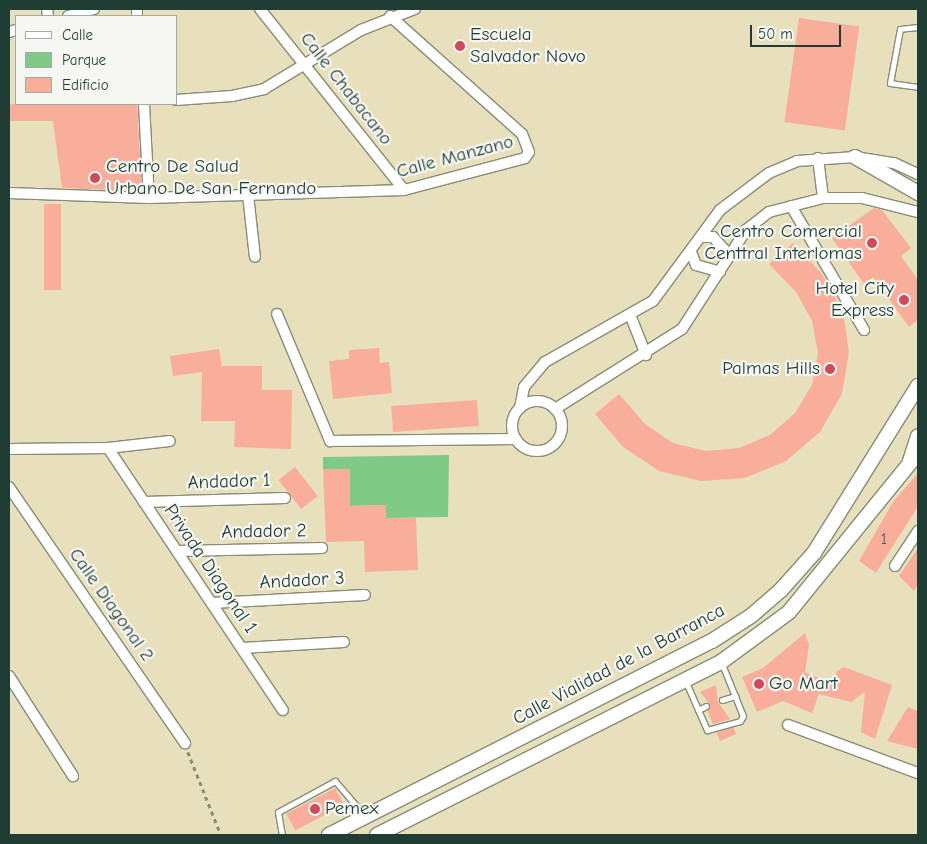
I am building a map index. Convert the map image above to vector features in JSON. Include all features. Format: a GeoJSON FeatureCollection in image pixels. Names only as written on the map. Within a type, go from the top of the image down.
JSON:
{"type":"FeatureCollection","features":[{"type":"Feature","properties":{"kind":"main road"},"geometry":{"type":"LineString","coordinates":[[855,157],[918,193]]}},
{"type":"Feature","properties":{"kind":"main road","name":"Calle Vialidad de la Barranca"},"geometry":{"type":"LineString","coordinates":[[329,835],[720,636],[781,590],[837,518],[899,412],[918,386]]}},
{"type":"Feature","properties":{"kind":"main road"},"geometry":{"type":"LineString","coordinates":[[899,412],[918,401]]}},
{"type":"Feature","properties":{"kind":"main road"},"geometry":{"type":"LineString","coordinates":[[908,467],[918,436]]}},
{"type":"Feature","properties":{"kind":"main road"},"geometry":{"type":"LineString","coordinates":[[377,835],[721,662],[789,612],[918,454]]}},
{"type":"Feature","properties":{"kind":"main road"},"geometry":{"type":"LineString","coordinates":[[837,518],[856,532]]}},
{"type":"Feature","properties":{"kind":"street"},"geometry":{"type":"LineString","coordinates":[[72,15],[94,9]]}},
{"type":"Feature","properties":{"kind":"street","name":"Calle Chabacano"},"geometry":{"type":"LineString","coordinates":[[260,9],[404,190]]}},
{"type":"Feature","properties":{"kind":"street"},"geometry":{"type":"LineString","coordinates":[[178,100],[232,96],[264,88],[307,66],[390,16],[415,9]]}},
{"type":"Feature","properties":{"kind":"street","name":"Calle Manzano"},"geometry":{"type":"LineString","coordinates":[[9,193],[149,198],[404,190],[525,158],[529,152],[522,134],[390,16]]}},
{"type":"Feature","properties":{"kind":"street"},"geometry":{"type":"LineString","coordinates":[[144,105],[149,198]]}},
{"type":"Feature","properties":{"kind":"street"},"geometry":{"type":"LineString","coordinates":[[516,439],[512,423],[520,408],[524,387],[545,362],[631,317],[653,301],[691,252],[720,210],[746,187],[797,161],[818,158],[855,157],[894,163],[918,174]]}},
{"type":"Feature","properties":{"kind":"street"},"geometry":{"type":"LineString","coordinates":[[818,158],[823,198]]}},
{"type":"Feature","properties":{"kind":"street"},"geometry":{"type":"LineString","coordinates":[[248,196],[255,257]]}},
{"type":"Feature","properties":{"kind":"street"},"geometry":{"type":"LineString","coordinates":[[555,409],[646,355],[682,328],[746,230],[769,212],[823,198],[862,198],[918,212]]}},
{"type":"Feature","properties":{"kind":"street"},"geometry":{"type":"LineString","coordinates":[[791,206],[864,330]]}},
{"type":"Feature","properties":{"kind":"street"},"geometry":{"type":"LineString","coordinates":[[701,238],[713,237],[729,255]]}},
{"type":"Feature","properties":{"kind":"street"},"geometry":{"type":"LineString","coordinates":[[691,252],[696,265],[720,272]]}},
{"type":"Feature","properties":{"kind":"street"},"geometry":{"type":"LineString","coordinates":[[277,314],[330,441],[516,439],[529,449],[552,446],[561,432],[555,409],[541,402],[520,408]]}},
{"type":"Feature","properties":{"kind":"street"},"geometry":{"type":"LineString","coordinates":[[631,317],[646,355]]}},
{"type":"Feature","properties":{"kind":"street"},"geometry":{"type":"LineString","coordinates":[[9,449],[108,448],[170,442]]}},
{"type":"Feature","properties":{"kind":"street","name":"Privada Diagonal 1"},"geometry":{"type":"LineString","coordinates":[[108,448],[283,710]]}},
{"type":"Feature","properties":{"kind":"street","name":"Calle Diagonal 2"},"geometry":{"type":"LineString","coordinates":[[9,487],[185,743]]}},
{"type":"Feature","properties":{"kind":"street","name":"Andador 1"},"geometry":{"type":"LineString","coordinates":[[144,502],[285,498]]}},
{"type":"Feature","properties":{"kind":"street"},"geometry":{"type":"LineString","coordinates":[[895,566],[918,531]]}},
{"type":"Feature","properties":{"kind":"street","name":"Andador 2"},"geometry":{"type":"LineString","coordinates":[[177,551],[322,548]]}},
{"type":"Feature","properties":{"kind":"street","name":"Andador 3"},"geometry":{"type":"LineString","coordinates":[[212,603],[365,595]]}},
{"type":"Feature","properties":{"kind":"street"},"geometry":{"type":"LineString","coordinates":[[242,648],[344,642]]}},
{"type":"Feature","properties":{"kind":"street"},"geometry":{"type":"LineString","coordinates":[[9,676],[73,776]]}},
{"type":"Feature","properties":{"kind":"street"},"geometry":{"type":"LineString","coordinates":[[788,725],[918,773]]}},
{"type":"Feature","properties":{"kind":"lane"},"geometry":{"type":"LineString","coordinates":[[918,27],[900,29],[890,83],[918,87]]}},
{"type":"Feature","properties":{"kind":"lane"},"geometry":{"type":"LineString","coordinates":[[685,679],[709,731],[743,716],[721,662]]}},
{"type":"Feature","properties":{"kind":"lane"},"geometry":{"type":"LineString","coordinates":[[722,700],[734,696]]}},
{"type":"Feature","properties":{"kind":"lane"},"geometry":{"type":"LineString","coordinates":[[698,710],[706,706]]}},
{"type":"Feature","properties":{"kind":"lane"},"geometry":{"type":"LineString","coordinates":[[282,835],[278,812],[335,781],[348,801],[366,817]]}},
{"type":"Feature","properties":{"kind":"path"},"geometry":{"type":"LineString","coordinates":[[185,743],[221,835]]}},
{"type":"Feature","properties":{"kind":"green space"},"geometry":{"type":"Polygon","coordinates":[[[449,455],[448,517],[386,518],[386,505],[350,506],[350,469],[323,469],[323,457],[449,455]]]}},
{"type":"Feature","properties":{"kind":"building"},"geometry":{"type":"Polygon","coordinates":[[[799,18],[859,26],[845,130],[784,122],[799,18]]]}},
{"type":"Feature","properties":{"kind":"building"},"geometry":{"type":"Polygon","coordinates":[[[9,104],[137,105],[142,191],[62,188],[53,121],[9,121],[9,104]]]}},
{"type":"Feature","properties":{"kind":"building"},"geometry":{"type":"Polygon","coordinates":[[[44,204],[61,204],[61,290],[44,290],[44,204]]]}},
{"type":"Feature","properties":{"kind":"building","name":"Centro Comercial Centtral Interlomas"},"geometry":{"type":"Polygon","coordinates":[[[874,208],[882,210],[911,248],[901,256],[918,280],[918,320],[909,327],[873,277],[864,284],[832,238],[874,208]]]}},
{"type":"Feature","properties":{"kind":"building","name":"Palmas Hills"},"geometry":{"type":"Polygon","coordinates":[[[793,243],[822,274],[843,311],[849,352],[842,394],[820,432],[786,461],[745,478],[701,481],[659,471],[623,447],[595,414],[619,394],[645,424],[673,443],[705,451],[739,448],[770,435],[795,413],[812,385],[818,353],[812,321],[796,292],[769,264],[793,243]]]}},
{"type":"Feature","properties":{"kind":"building"},"geometry":{"type":"Polygon","coordinates":[[[379,348],[380,363],[389,362],[392,393],[333,399],[329,361],[349,359],[349,350],[379,348]]]}},
{"type":"Feature","properties":{"kind":"building"},"geometry":{"type":"Polygon","coordinates":[[[219,349],[222,366],[262,366],[262,390],[292,390],[291,449],[234,447],[235,421],[201,421],[202,372],[173,376],[170,356],[219,349]]]}},
{"type":"Feature","properties":{"kind":"building"},"geometry":{"type":"Polygon","coordinates":[[[477,400],[479,426],[393,432],[391,406],[477,400]]]}},
{"type":"Feature","properties":{"kind":"building"},"geometry":{"type":"Polygon","coordinates":[[[295,467],[318,496],[301,509],[278,480],[295,467]]]}},
{"type":"Feature","properties":{"kind":"building"},"geometry":{"type":"Polygon","coordinates":[[[323,469],[350,469],[350,506],[386,505],[386,518],[416,518],[418,570],[365,572],[364,541],[326,542],[323,469]]]}},
{"type":"Feature","properties":{"kind":"building"},"geometry":{"type":"Polygon","coordinates":[[[918,473],[918,506],[876,573],[859,561],[893,502],[918,473]]]}},
{"type":"Feature","properties":{"kind":"building"},"geometry":{"type":"Polygon","coordinates":[[[918,548],[918,584],[914,591],[899,576],[918,548]]]}},
{"type":"Feature","properties":{"kind":"building"},"geometry":{"type":"Polygon","coordinates":[[[805,633],[809,645],[805,672],[832,684],[837,671],[844,667],[892,685],[875,739],[861,732],[865,692],[851,702],[819,694],[812,713],[783,701],[757,712],[742,677],[763,668],[805,633]]]}},
{"type":"Feature","properties":{"kind":"building"},"geometry":{"type":"Polygon","coordinates":[[[716,685],[718,702],[730,719],[713,724],[707,710],[710,704],[700,692],[716,685]]]}},
{"type":"Feature","properties":{"kind":"building"},"geometry":{"type":"Polygon","coordinates":[[[908,707],[918,711],[918,749],[887,741],[908,707]]]}},
{"type":"Feature","properties":{"kind":"building"},"geometry":{"type":"Polygon","coordinates":[[[733,727],[736,734],[720,741],[716,732],[733,727]]]}},
{"type":"Feature","properties":{"kind":"building","name":"Pemex"},"geometry":{"type":"Polygon","coordinates":[[[335,788],[344,805],[295,831],[286,814],[335,788]]]}},
{"type":"Feature","properties":{"kind":"place","name":"Escuela Salvador Novo"},"geometry":{"type":"Point","coordinates":[460,46]}},
{"type":"Feature","properties":{"kind":"place","name":"Centro De Salud Urbano De San Fernando"},"geometry":{"type":"Point","coordinates":[95,178]}},
{"type":"Feature","properties":{"kind":"place","name":"Centro Comercial Centtral Interlomas"},"geometry":{"type":"Point","coordinates":[872,243]}},
{"type":"Feature","properties":{"kind":"place","name":"Hotel City Express"},"geometry":{"type":"Point","coordinates":[904,300]}},
{"type":"Feature","properties":{"kind":"place","name":"Palmas Hills"},"geometry":{"type":"Point","coordinates":[830,369]}},
{"type":"Feature","properties":{"kind":"place","name":"Go Mart"},"geometry":{"type":"Point","coordinates":[759,684]}},
{"type":"Feature","properties":{"kind":"place","name":"Pemex"},"geometry":{"type":"Point","coordinates":[315,809]}}]}
